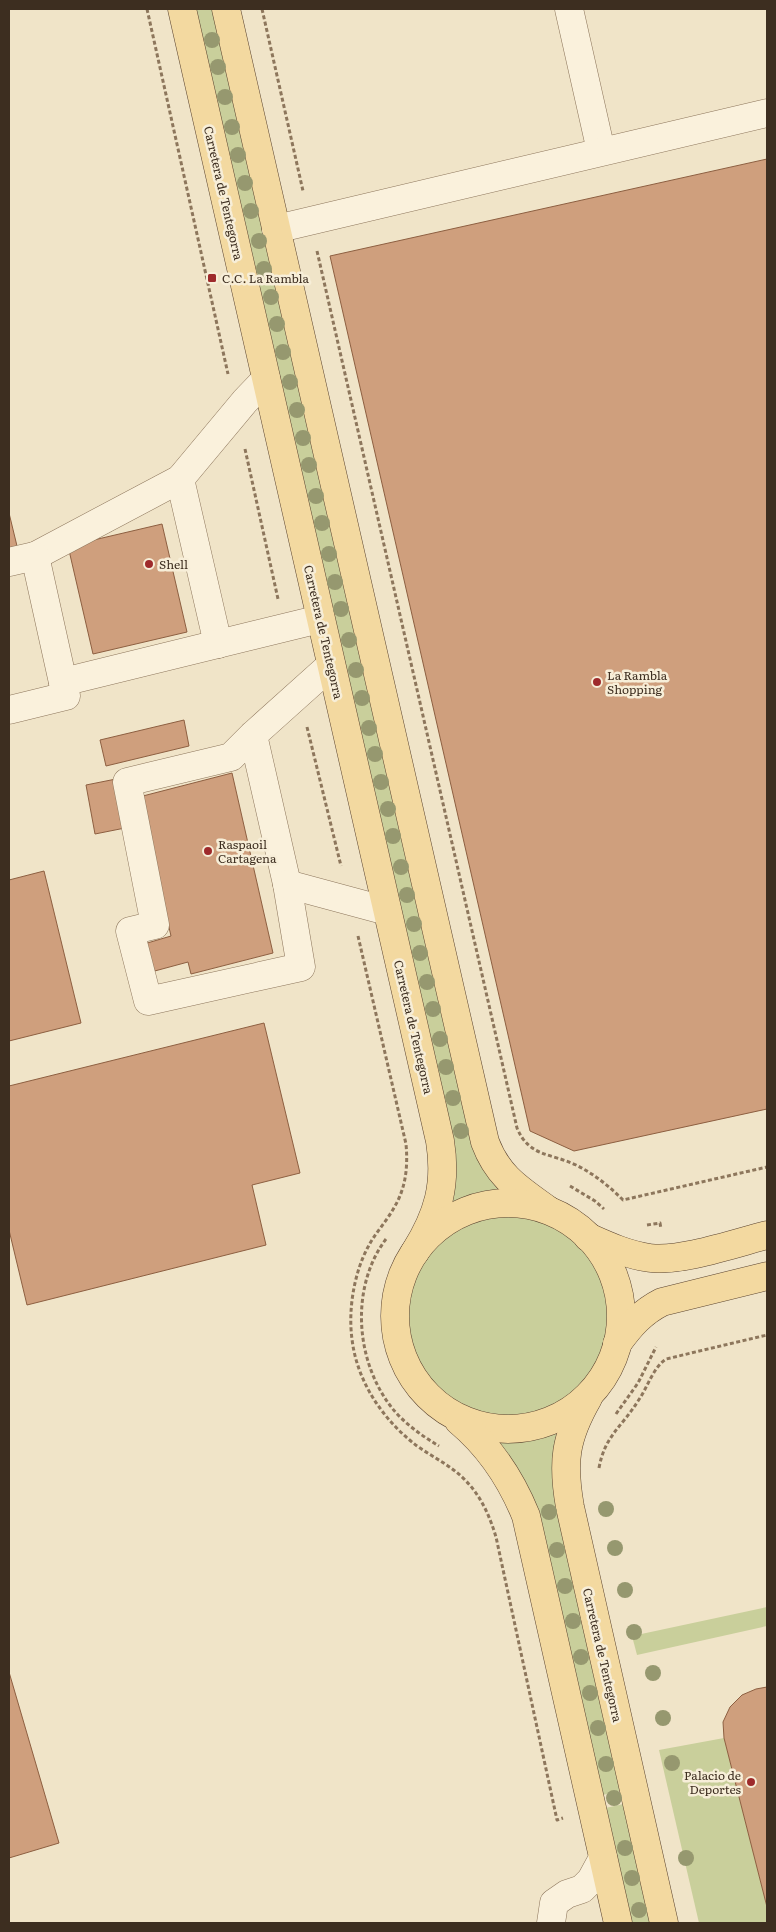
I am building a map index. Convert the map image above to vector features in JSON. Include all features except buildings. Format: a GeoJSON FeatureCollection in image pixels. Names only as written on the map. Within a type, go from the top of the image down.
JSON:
{"type":"FeatureCollection","features":[{"type":"Feature","properties":{"kind":"main road","name":"Carretera de Tentegorra"},"geometry":{"type":"LineString","coordinates":[[182,9],[440,1141],[443,1178],[436,1212],[429,1230],[415,1252]]}},
{"type":"Feature","properties":{"kind":"main road"},"geometry":{"type":"LineString","coordinates":[[226,9],[485,1142],[492,1159],[508,1181],[548,1210],[566,1219],[588,1237],[607,1263],[618,1292],[620,1324],[617,1344],[605,1373],[593,1390],[577,1406],[547,1423],[525,1428],[491,1428],[469,1423],[448,1412]]}},
{"type":"Feature","properties":{"kind":"main road"},"geometry":{"type":"LineString","coordinates":[[548,1210],[506,1203],[475,1208],[445,1222],[415,1252],[404,1272],[398,1294],[395,1321],[404,1361],[415,1382],[430,1398],[484,1445],[499,1464],[518,1495],[526,1516],[618,1923]]}},
{"type":"Feature","properties":{"kind":"main road"},"geometry":{"type":"LineString","coordinates":[[588,1237],[621,1251],[650,1258],[668,1258],[767,1236]]}},
{"type":"Feature","properties":{"kind":"main road"},"geometry":{"type":"LineString","coordinates":[[617,1344],[638,1318],[650,1308],[662,1302],[767,1276]]}},
{"type":"Feature","properties":{"kind":"main road","name":"Carretera de Tentegorra"},"geometry":{"type":"LineString","coordinates":[[593,1390],[571,1432],[565,1479],[664,1923]]}},
{"type":"Feature","properties":{"kind":"lane"},"geometry":{"type":"LineString","coordinates":[[569,9],[601,151]]}},
{"type":"Feature","properties":{"kind":"lane"},"geometry":{"type":"LineString","coordinates":[[276,229],[767,113]]}},
{"type":"Feature","properties":{"kind":"lane"},"geometry":{"type":"LineString","coordinates":[[9,562],[35,556],[180,479],[236,411],[266,380]]}},
{"type":"Feature","properties":{"kind":"lane"},"geometry":{"type":"LineString","coordinates":[[180,479],[218,644]]}},
{"type":"Feature","properties":{"kind":"lane"},"geometry":{"type":"LineString","coordinates":[[9,710],[66,696],[35,556]]}},
{"type":"Feature","properties":{"kind":"lane"},"geometry":{"type":"LineString","coordinates":[[63,682],[320,619]]}},
{"type":"Feature","properties":{"kind":"lane"},"geometry":{"type":"LineString","coordinates":[[253,735],[287,884],[302,967],[148,1001],[130,931],[154,925],[127,782],[231,757],[253,735],[299,693],[332,665]]}},
{"type":"Feature","properties":{"kind":"lane"},"geometry":{"type":"LineString","coordinates":[[287,884],[388,911]]}},
{"type":"Feature","properties":{"kind":"lane"},"geometry":{"type":"LineString","coordinates":[[551,1923],[554,1903],[567,1894],[582,1889],[598,1870],[603,1858]]}},
{"type":"Feature","properties":{"kind":"path"},"geometry":{"type":"LineString","coordinates":[[147,9],[284,628]]}},
{"type":"Feature","properties":{"kind":"path"},"geometry":{"type":"LineString","coordinates":[[262,9],[515,1118],[522,1139],[528,1146],[589,1172],[606,1184],[623,1200],[767,1167]]}},
{"type":"Feature","properties":{"kind":"path"},"geometry":{"type":"LineString","coordinates":[[299,693],[350,901],[406,1144],[408,1162],[401,1194],[367,1248],[361,1266],[352,1300],[350,1320],[352,1340],[359,1370],[364,1382],[383,1414],[418,1446],[443,1462],[467,1482],[484,1506],[491,1523],[557,1820]]}},
{"type":"Feature","properties":{"kind":"path"},"geometry":{"type":"LineString","coordinates":[[566,1184],[590,1197],[609,1212]]}},
{"type":"Feature","properties":{"kind":"path"},"geometry":{"type":"LineString","coordinates":[[638,1224],[660,1223]]}},
{"type":"Feature","properties":{"kind":"path"},"geometry":{"type":"LineString","coordinates":[[391,1232],[374,1260],[366,1285],[362,1314],[364,1345],[376,1382],[392,1408],[423,1437],[441,1447]]}},
{"type":"Feature","properties":{"kind":"path"},"geometry":{"type":"LineString","coordinates":[[598,1476],[604,1448],[616,1428],[638,1403],[659,1364],[666,1358],[767,1335]]}},
{"type":"Feature","properties":{"kind":"path"},"geometry":{"type":"LineString","coordinates":[[613,1417],[629,1397],[651,1356],[661,1342]]}},
{"type":"Feature","properties":{"kind":"green space"},"geometry":{"type":"Polygon","coordinates":[[[183,9],[226,9],[485,1142],[548,1210],[581,1230],[607,1263],[618,1292],[620,1323],[614,1354],[605,1373],[593,1390],[568,1445],[634,1788],[589,1798],[526,1516],[468,1429],[422,1391],[409,1372],[400,1351],[395,1321],[395,1306],[400,1283],[441,1195],[183,9]]]}},
{"type":"Feature","properties":{"kind":"green space"},"geometry":{"type":"Polygon","coordinates":[[[767,1607],[767,1626],[637,1655],[632,1636],[767,1607]]]}},
{"type":"Feature","properties":{"kind":"green space"},"geometry":{"type":"Polygon","coordinates":[[[724,1738],[767,1907],[767,1923],[699,1923],[659,1750],[724,1738]]]}},
{"type":"Feature","properties":{"kind":"green space"},"geometry":{"type":"Polygon","coordinates":[[[637,1801],[664,1923],[618,1923],[592,1811],[637,1801]]]}},
{"type":"Feature","properties":{"kind":"place","name":"C.C. La Rambla"},"geometry":{"type":"Point","coordinates":[212,278]}},
{"type":"Feature","properties":{"kind":"place","name":"Shell"},"geometry":{"type":"Point","coordinates":[149,564]}},
{"type":"Feature","properties":{"kind":"place","name":"La Rambla Shopping"},"geometry":{"type":"Point","coordinates":[597,682]}},
{"type":"Feature","properties":{"kind":"place","name":"Raspaoil Cartagena"},"geometry":{"type":"Point","coordinates":[208,851]}},
{"type":"Feature","properties":{"kind":"place","name":"Palacio de Deportes"},"geometry":{"type":"Point","coordinates":[751,1782]}}]}
